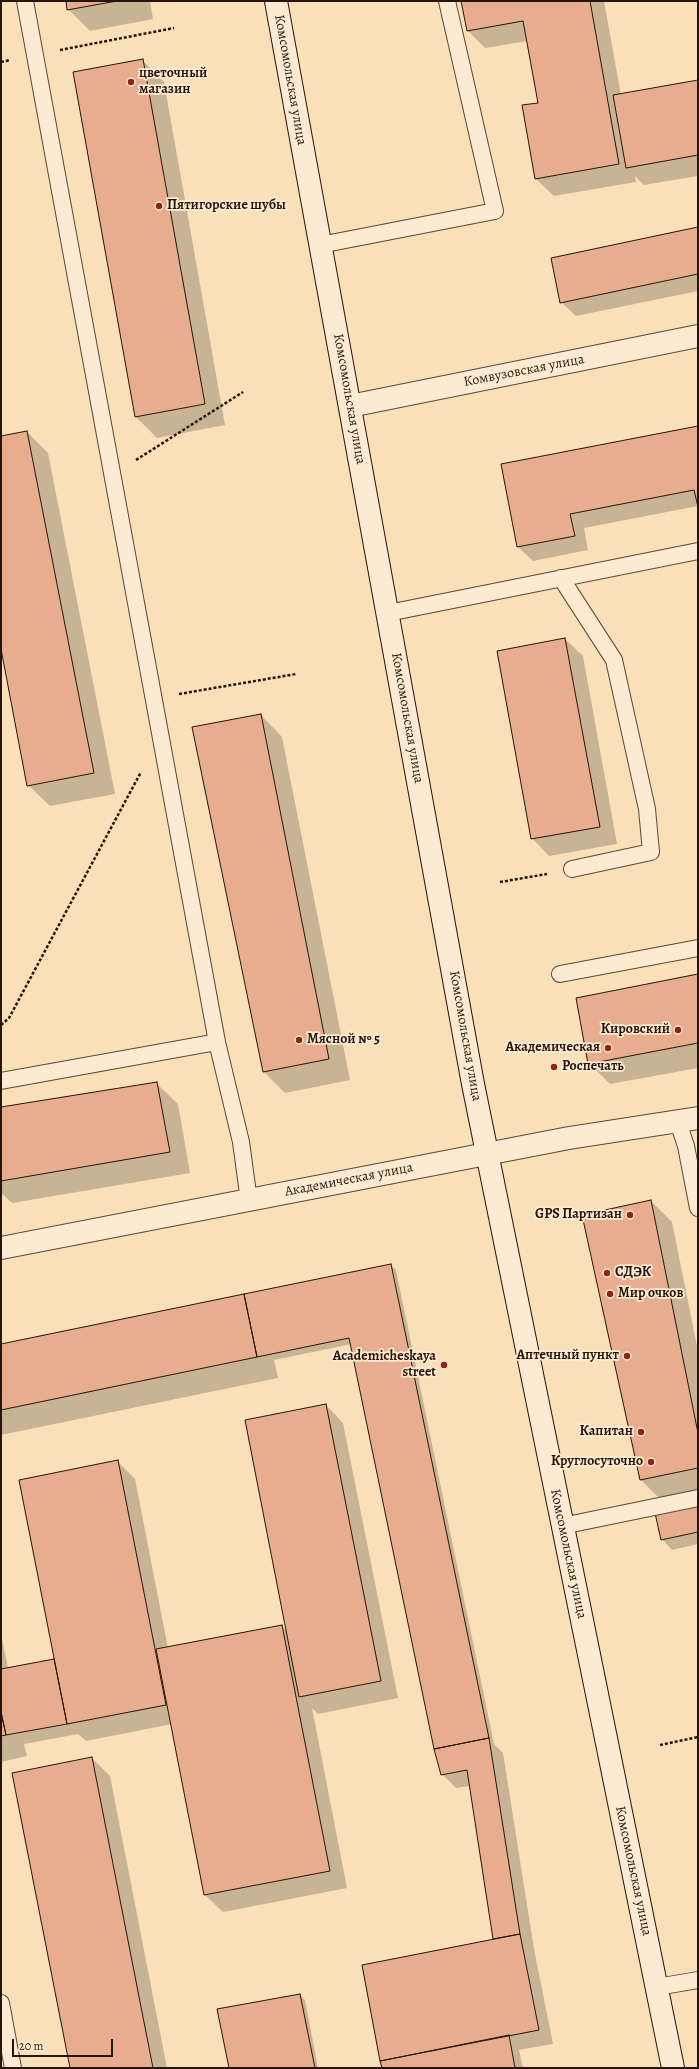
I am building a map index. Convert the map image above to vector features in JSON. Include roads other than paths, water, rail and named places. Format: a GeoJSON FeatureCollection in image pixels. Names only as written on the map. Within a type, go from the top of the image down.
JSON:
{"type":"FeatureCollection","features":[{"type":"Feature","properties":{"kind":"main road","name":"Комсомольская улица"},"geometry":{"type":"LineString","coordinates":[[276,1],[486,1154],[673,2068]]}},
{"type":"Feature","properties":{"kind":"main road","name":"Комвузовская улица"},"geometry":{"type":"LineString","coordinates":[[350,406],[698,336]]}},
{"type":"Feature","properties":{"kind":"main road","name":"Академическая улица"},"geometry":{"type":"LineString","coordinates":[[1,1248],[569,1138],[688,1120]]}},
{"type":"Feature","properties":{"kind":"lane"},"geometry":{"type":"LineString","coordinates":[[25,1],[161,730],[217,1042],[241,1142],[249,1201]]}},
{"type":"Feature","properties":{"kind":"lane"},"geometry":{"type":"LineString","coordinates":[[320,245],[495,211],[447,1]]}},
{"type":"Feature","properties":{"kind":"lane"},"geometry":{"type":"LineString","coordinates":[[388,613],[698,551]]}},
{"type":"Feature","properties":{"kind":"lane"},"geometry":{"type":"LineString","coordinates":[[561,578],[614,660],[647,809],[651,852],[572,869]]}},
{"type":"Feature","properties":{"kind":"lane"},"geometry":{"type":"LineString","coordinates":[[560,974],[698,948]]}},
{"type":"Feature","properties":{"kind":"lane"},"geometry":{"type":"LineString","coordinates":[[1,1081],[217,1042]]}},
{"type":"Feature","properties":{"kind":"lane"},"geometry":{"type":"LineString","coordinates":[[688,1120],[686,1146],[698,1208]]}},
{"type":"Feature","properties":{"kind":"lane"},"geometry":{"type":"LineString","coordinates":[[562,1526],[698,1498]]}},
{"type":"Feature","properties":{"kind":"lane"},"geometry":{"type":"LineString","coordinates":[[657,1987],[698,1980]]}},
{"type":"Feature","properties":{"kind":"lane"},"geometry":{"type":"LineString","coordinates":[[1,2003],[14,2068]]}},
{"type":"Feature","properties":{"kind":"place","name":"цветочный магазин"},"geometry":{"type":"Point","coordinates":[131,82]}},
{"type":"Feature","properties":{"kind":"place","name":"Пятигорские шубы"},"geometry":{"type":"Point","coordinates":[159,206]}},
{"type":"Feature","properties":{"kind":"place","name":"Кировский"},"geometry":{"type":"Point","coordinates":[678,1030]}},
{"type":"Feature","properties":{"kind":"place","name":"Мясной № 5"},"geometry":{"type":"Point","coordinates":[299,1040]}},
{"type":"Feature","properties":{"kind":"place","name":"Академическая"},"geometry":{"type":"Point","coordinates":[608,1048]}},
{"type":"Feature","properties":{"kind":"place","name":"Роспечать"},"geometry":{"type":"Point","coordinates":[554,1067]}},
{"type":"Feature","properties":{"kind":"place","name":"GPS Партизан"},"geometry":{"type":"Point","coordinates":[630,1215]}},
{"type":"Feature","properties":{"kind":"place","name":"СДЭК"},"geometry":{"type":"Point","coordinates":[607,1273]}},
{"type":"Feature","properties":{"kind":"place","name":"Мир очков"},"geometry":{"type":"Point","coordinates":[610,1294]}},
{"type":"Feature","properties":{"kind":"place","name":"Аптечный пункт"},"geometry":{"type":"Point","coordinates":[627,1356]}},
{"type":"Feature","properties":{"kind":"place","name":"Academicheskaya street"},"geometry":{"type":"Point","coordinates":[444,1365]}},
{"type":"Feature","properties":{"kind":"place","name":"Капитан"},"geometry":{"type":"Point","coordinates":[641,1432]}},
{"type":"Feature","properties":{"kind":"place","name":"Круглосуточно"},"geometry":{"type":"Point","coordinates":[651,1462]}}]}
